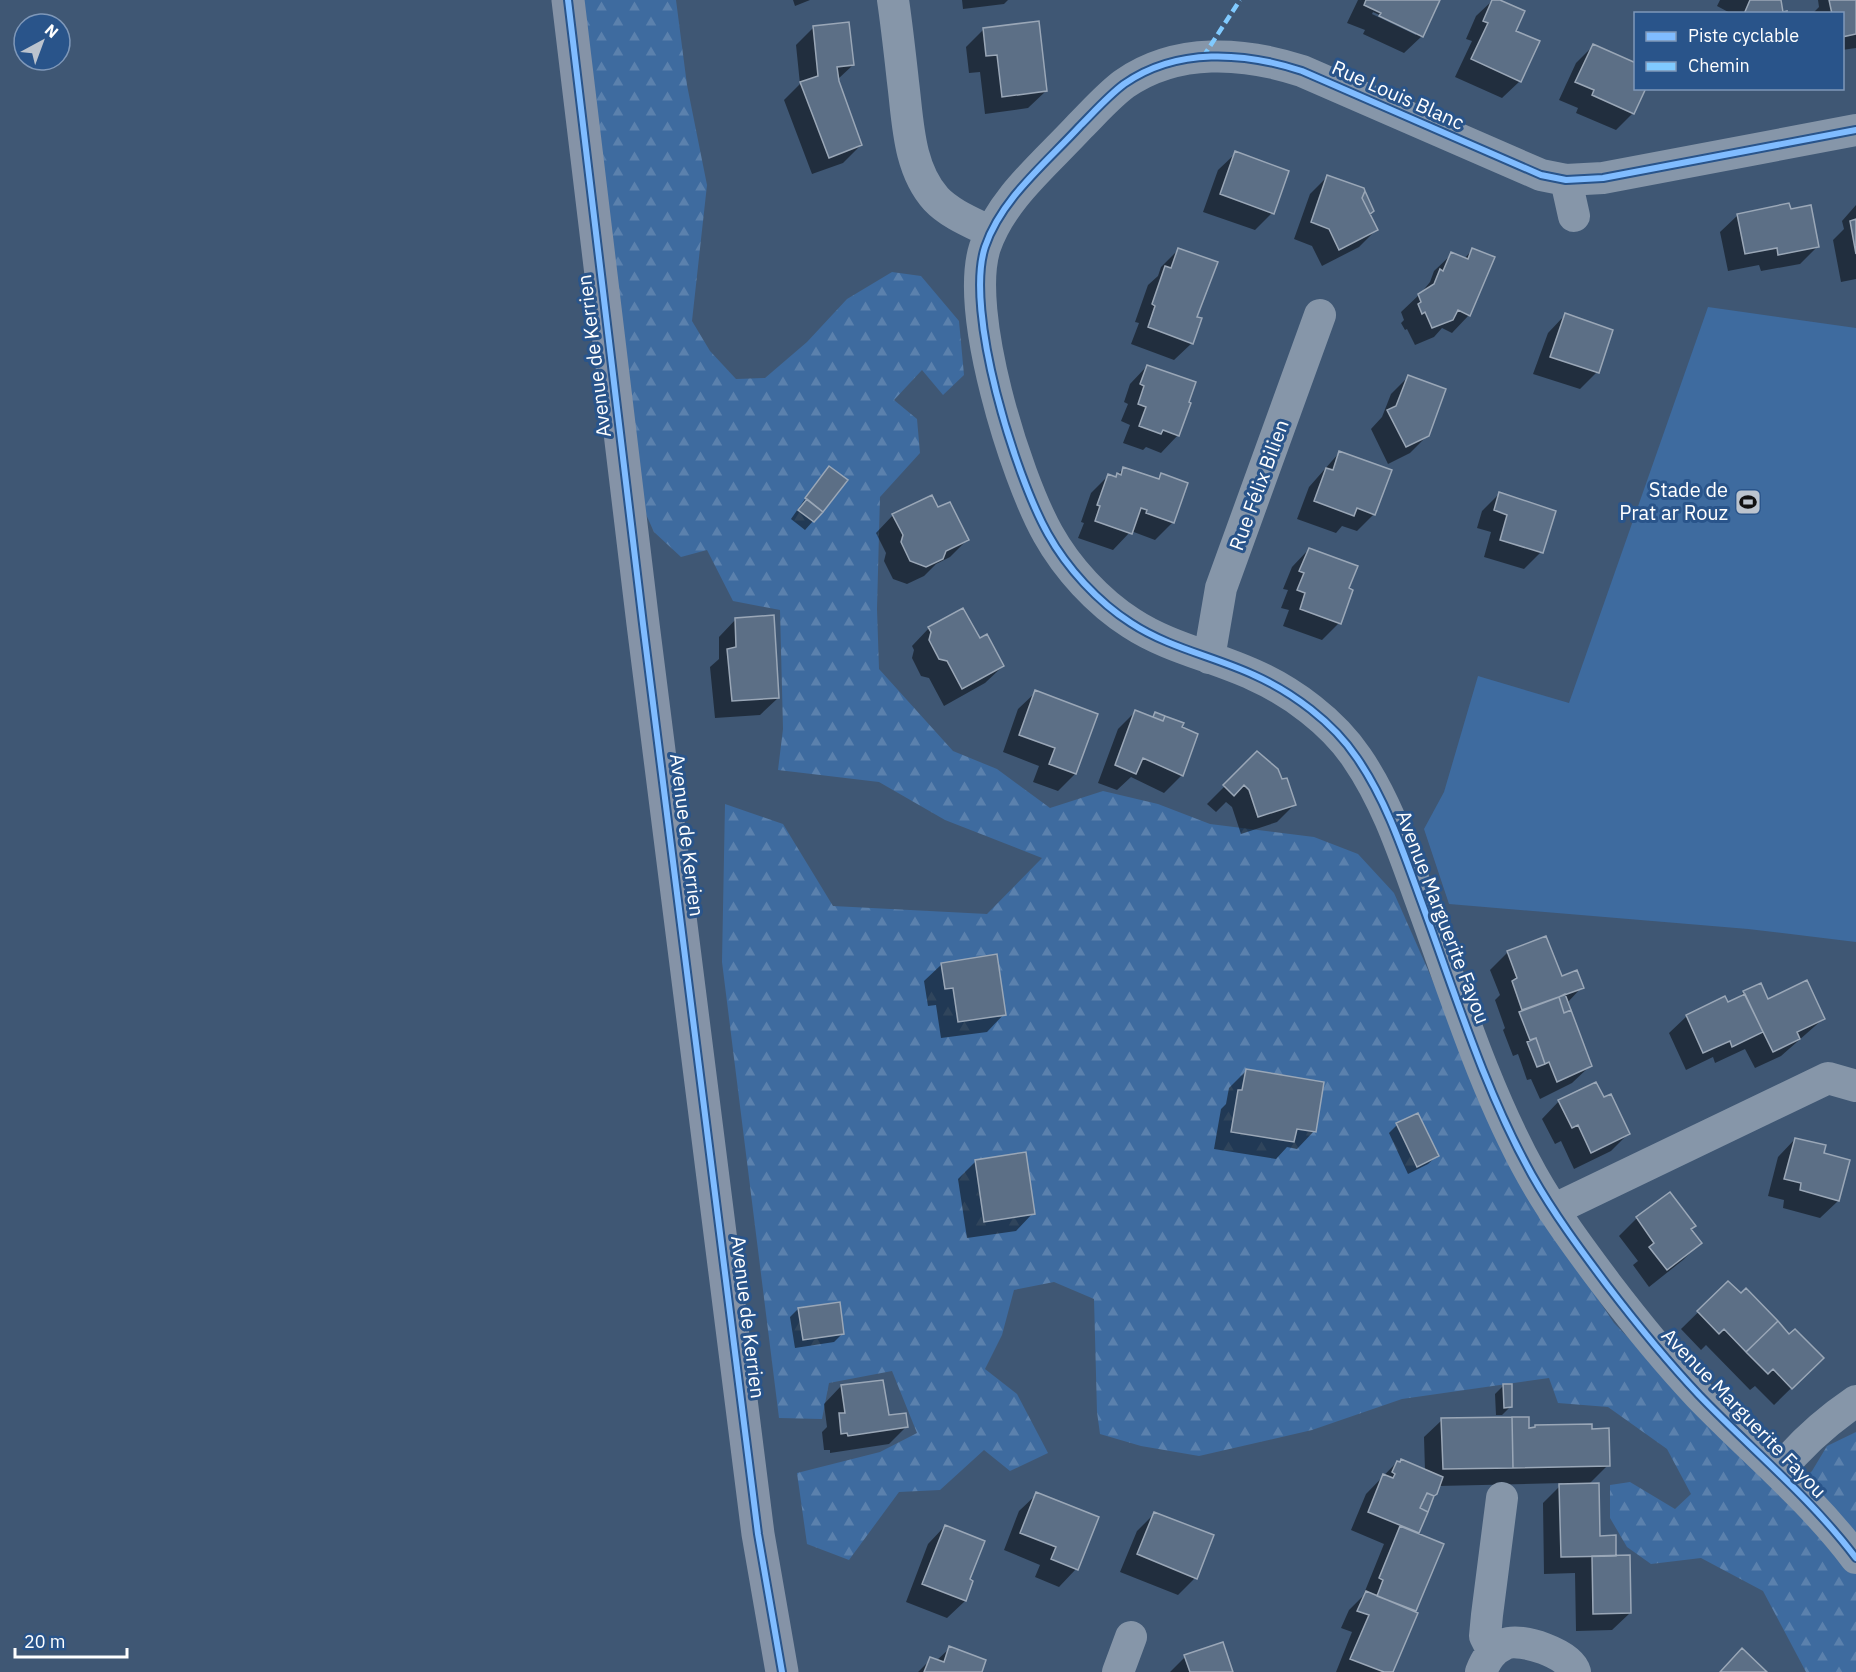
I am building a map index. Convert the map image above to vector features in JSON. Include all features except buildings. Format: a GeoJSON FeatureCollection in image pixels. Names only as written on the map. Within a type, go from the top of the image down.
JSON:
{"type":"FeatureCollection","features":[{"type":"Feature","properties":{"kind":"main road","name":"Avenue de Kerrien"},"geometry":{"type":"LineString","coordinates":[[568,0],[641,612],[757,1522],[782,1672]]}},
{"type":"Feature","properties":{"kind":"street"},"geometry":{"type":"LineString","coordinates":[[893,0],[910,140],[917,167],[926,187],[938,201],[948,209],[991,232]]}},
{"type":"Feature","properties":{"kind":"street","name":"Rue Louis Blanc"},"geometry":{"type":"LineString","coordinates":[[991,232],[1025,185],[1104,101],[1123,85],[1156,68],[1181,60],[1203,57],[1230,56],[1258,59],[1302,71],[1541,175],[1566,180],[1603,178],[1856,130]]}},
{"type":"Feature","properties":{"kind":"street"},"geometry":{"type":"LineString","coordinates":[[1566,180],[1574,216]]}},
{"type":"Feature","properties":{"kind":"street","name":"Avenue Marguerite Fayou"},"geometry":{"type":"LineString","coordinates":[[991,232],[983,253],[979,282],[988,354],[1020,470],[1049,537],[1083,581],[1106,605],[1129,622],[1166,643],[1255,675],[1284,691],[1334,730],[1356,757],[1395,830],[1504,1119],[1530,1172],[1553,1210],[1650,1341],[1702,1398],[1779,1471],[1816,1510],[1856,1558]]}},
{"type":"Feature","properties":{"kind":"street","name":"Rue Félix Bilien"},"geometry":{"type":"LineString","coordinates":[[1209,658],[1221,588],[1320,315]]}},
{"type":"Feature","properties":{"kind":"street"},"geometry":{"type":"LineString","coordinates":[[1553,1210],[1828,1078],[1856,1086]]}},
{"type":"Feature","properties":{"kind":"street"},"geometry":{"type":"LineString","coordinates":[[1779,1471],[1838,1413],[1856,1401]]}},
{"type":"Feature","properties":{"kind":"street"},"geometry":{"type":"LineString","coordinates":[[1487,1662],[1486,1615],[1502,1498]]}},
{"type":"Feature","properties":{"kind":"street"},"geometry":{"type":"LineString","coordinates":[[1118,1672],[1131,1637]]}},
{"type":"Feature","properties":{"kind":"street"},"geometry":{"type":"LineString","coordinates":[[1487,1662],[1507,1643],[1523,1643],[1559,1655],[1574,1667],[1575,1672]]}},
{"type":"Feature","properties":{"kind":"green space"},"geometry":{"type":"Polygon","coordinates":[[[580,0],[676,0],[687,85],[707,185],[692,321],[710,351],[736,379],[765,378],[807,342],[847,299],[892,272],[921,276],[959,321],[964,375],[943,395],[922,370],[894,400],[917,419],[920,453],[880,497],[877,609],[879,669],[953,751],[997,769],[1050,808],[1103,791],[1158,804],[1210,824],[1314,837],[1358,854],[1394,893],[1436,988],[1553,1232],[1614,1323],[1784,1497],[1812,1471],[1827,1446],[1856,1432],[1856,1672],[1806,1672],[1763,1591],[1701,1558],[1651,1564],[1627,1547],[1610,1518],[1610,1485],[1630,1482],[1675,1509],[1691,1494],[1667,1449],[1608,1407],[1558,1403],[1549,1378],[1402,1399],[1312,1430],[1199,1456],[1141,1446],[1100,1434],[1097,1412],[1094,1299],[1054,1282],[1014,1290],[1002,1335],[985,1369],[1017,1394],[1048,1453],[1010,1471],[984,1450],[940,1490],[899,1492],[849,1560],[807,1544],[797,1473],[880,1452],[917,1433],[892,1371],[829,1383],[822,1419],[779,1418],[722,962],[725,804],[783,824],[833,906],[987,914],[1042,858],[945,820],[879,782],[778,770],[783,729],[780,610],[733,601],[707,550],[681,557],[654,532],[644,510],[580,0]]]}},
{"type":"Feature","properties":{"kind":"green space","name":"Stade de Prat ar Rouz"},"geometry":{"type":"Polygon","coordinates":[[[1708,307],[1856,328],[1856,942],[1748,929],[1449,904],[1424,829],[1444,792],[1478,676],[1569,703],[1708,307]]]}},
{"type":"Feature","properties":{"kind":"marked path"},"geometry":{"type":"LineString","coordinates":[[1203,57],[1240,0]]}},
{"type":"Feature","properties":{"kind":"cycle path"},"geometry":{"type":"LineString","coordinates":[[568,0],[643,624],[758,1534],[782,1672]]}},
{"type":"Feature","properties":{"kind":"cycle path"},"geometry":{"type":"LineString","coordinates":[[1856,130],[1603,178],[1566,180],[1541,175],[1302,71],[1234,57],[1188,59],[1144,72],[1124,84],[1101,104],[1039,168],[1013,197],[992,230],[985,247],[980,275],[981,311],[996,392],[1021,473],[1035,507],[1056,547],[1095,595],[1119,615],[1160,639],[1239,668],[1283,690],[1324,720],[1347,745],[1377,791],[1393,826],[1484,1074],[1515,1142],[1549,1204],[1607,1285],[1663,1355],[1699,1395],[1820,1515],[1856,1558]]}},
{"type":"Feature","properties":{"kind":"place","name":"Stade de Prat ar Rouz"},"geometry":{"type":"Point","coordinates":[1748,502]}}]}
